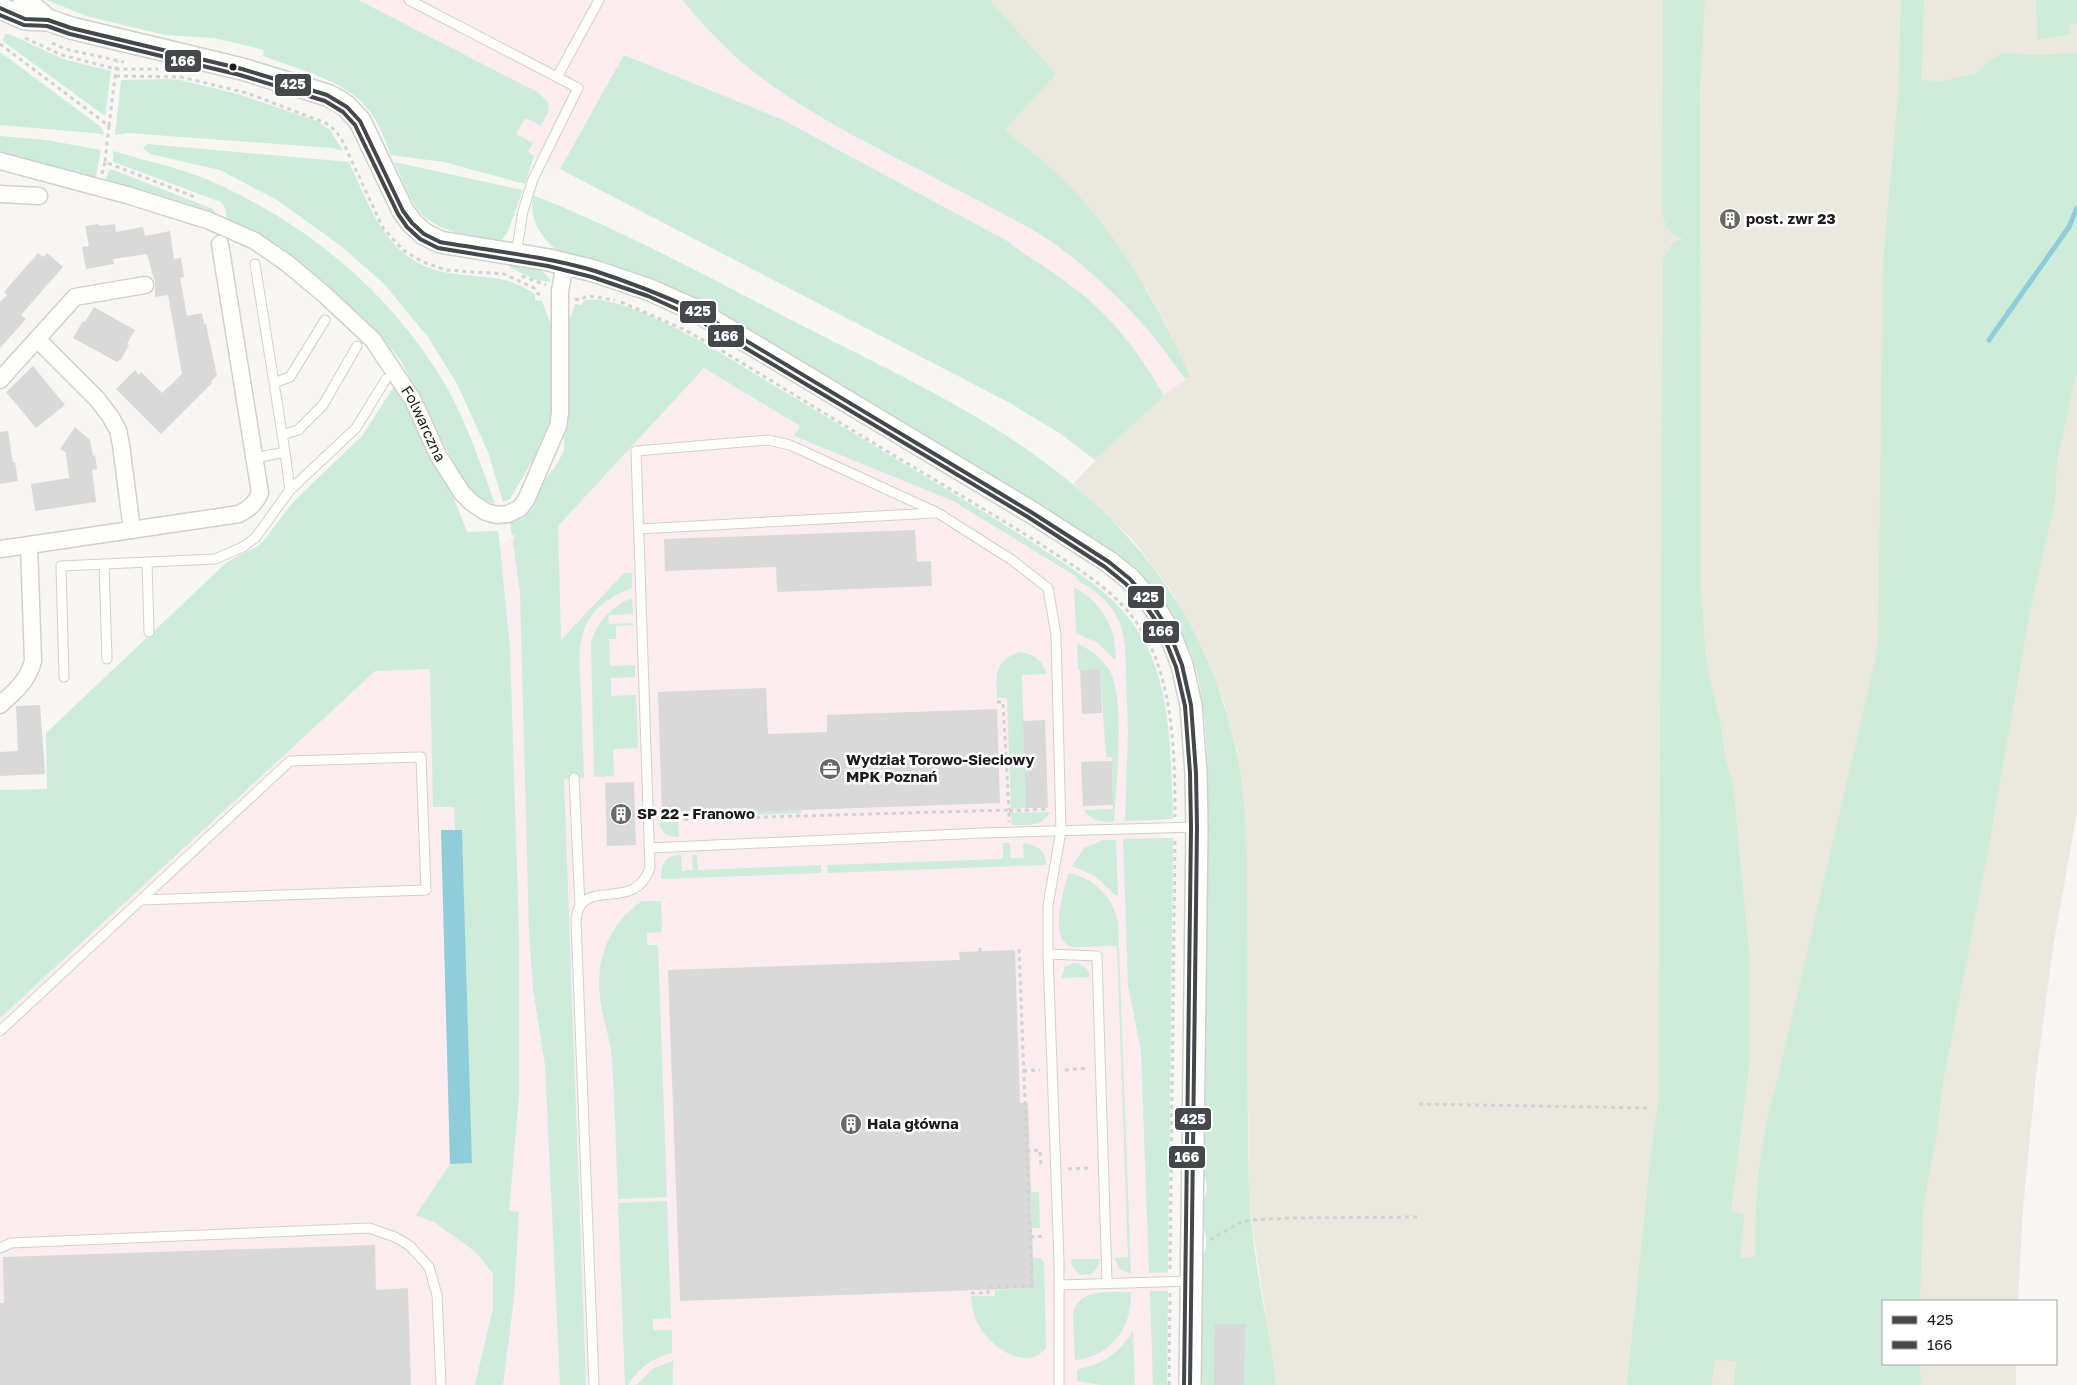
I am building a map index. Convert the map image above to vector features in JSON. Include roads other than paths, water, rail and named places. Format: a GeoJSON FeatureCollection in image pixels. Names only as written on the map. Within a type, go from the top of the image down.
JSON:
{"type":"FeatureCollection","features":[{"type":"Feature","properties":{"kind":"street"},"geometry":{"type":"LineString","coordinates":[[24,0],[48,20]]}},
{"type":"Feature","properties":{"kind":"street"},"geometry":{"type":"LineString","coordinates":[[0,8],[25,19],[48,20],[71,28],[242,69],[327,95],[347,107],[360,121],[403,211],[417,228],[433,238],[515,263],[565,263],[642,287],[694,310],[1031,512],[1100,556],[1124,574],[1141,591],[1170,634],[1182,665],[1190,705],[1196,773],[1197,827],[1190,1385]]}},
{"type":"Feature","properties":{"kind":"street","name":"Folwarczna"},"geometry":{"type":"LineString","coordinates":[[0,161],[127,195],[210,221],[255,241],[288,264],[325,295],[373,340],[412,400],[438,455],[462,493],[471,502],[492,514],[508,514],[520,508],[526,500],[556,433],[560,413],[560,292],[565,263]]}},
{"type":"Feature","properties":{"kind":"street"},"geometry":{"type":"LineString","coordinates":[[0,194],[39,196]]}},
{"type":"Feature","properties":{"kind":"street"},"geometry":{"type":"LineString","coordinates":[[0,549],[239,514],[250,509],[260,493],[220,244]]}},
{"type":"Feature","properties":{"kind":"street"},"geometry":{"type":"LineString","coordinates":[[0,380],[75,297],[144,285]]}},
{"type":"Feature","properties":{"kind":"street"},"geometry":{"type":"LineString","coordinates":[[37,339],[97,398],[118,430],[132,530]]}},
{"type":"Feature","properties":{"kind":"street"},"geometry":{"type":"LineString","coordinates":[[0,705],[23,684],[30,674],[33,661],[29,545]]}},
{"type":"Feature","properties":{"kind":"lane"},"geometry":{"type":"LineString","coordinates":[[409,0],[578,88],[533,179],[524,211],[515,263]]}},
{"type":"Feature","properties":{"kind":"lane"},"geometry":{"type":"LineString","coordinates":[[557,77],[599,0]]}},
{"type":"Feature","properties":{"kind":"lane"},"geometry":{"type":"LineString","coordinates":[[255,264],[290,490]]}},
{"type":"Feature","properties":{"kind":"lane"},"geometry":{"type":"LineString","coordinates":[[274,383],[290,377],[324,320]]}},
{"type":"Feature","properties":{"kind":"lane"},"geometry":{"type":"LineString","coordinates":[[282,435],[298,430],[323,405],[357,346]]}},
{"type":"Feature","properties":{"kind":"lane"},"geometry":{"type":"LineString","coordinates":[[64,677],[61,566],[215,559],[243,547],[256,537],[290,490],[356,428],[386,379]]}},
{"type":"Feature","properties":{"kind":"lane"},"geometry":{"type":"LineString","coordinates":[[580,906],[584,901],[597,896],[627,893],[640,885],[650,868],[636,452],[768,440],[790,445],[938,512],[1012,560],[1048,588],[1056,635],[1061,831],[1048,905],[1059,1285],[1059,1385]]}},
{"type":"Feature","properties":{"kind":"lane"},"geometry":{"type":"LineString","coordinates":[[254,458],[285,452]]}},
{"type":"Feature","properties":{"kind":"lane"},"geometry":{"type":"LineString","coordinates":[[639,529],[938,512]]}},
{"type":"Feature","properties":{"kind":"lane"},"geometry":{"type":"LineString","coordinates":[[148,562],[149,632]]}},
{"type":"Feature","properties":{"kind":"lane"},"geometry":{"type":"LineString","coordinates":[[104,564],[107,659]]}},
{"type":"Feature","properties":{"kind":"lane"},"geometry":{"type":"LineString","coordinates":[[0,1031],[290,761],[421,757],[426,890],[141,900]]}},
{"type":"Feature","properties":{"kind":"lane"},"geometry":{"type":"LineString","coordinates":[[574,778],[580,906],[576,920],[594,1385]]}},
{"type":"Feature","properties":{"kind":"lane"},"geometry":{"type":"LineString","coordinates":[[650,848],[1197,827]]}},
{"type":"Feature","properties":{"kind":"lane"},"geometry":{"type":"LineString","coordinates":[[1048,954],[1097,956],[1107,1283]]}},
{"type":"Feature","properties":{"kind":"lane"},"geometry":{"type":"LineString","coordinates":[[0,1248],[11,1243],[369,1228],[395,1237],[410,1246],[429,1266],[437,1295],[441,1385]]}},
{"type":"Feature","properties":{"kind":"lane"},"geometry":{"type":"LineString","coordinates":[[1059,1285],[1192,1281]]}},
{"type":"Feature","properties":{"kind":"water"},"geometry":{"type":"Polygon","coordinates":[[[441,830],[462,830],[472,1163],[450,1164],[441,830]]]}},
{"type":"Feature","properties":{"kind":"waterway"},"geometry":{"type":"LineString","coordinates":[[1989,340],[2069,227],[2077,208]]}},
{"type":"Feature","properties":{"kind":"place","name":"post. zwr 23"},"geometry":{"type":"Point","coordinates":[1730,219]}},
{"type":"Feature","properties":{"kind":"place","name":"Wydział Torowo-Sieciowy MPK Poznań"},"geometry":{"type":"Point","coordinates":[830,769]}},
{"type":"Feature","properties":{"kind":"place","name":"SP 22 - Franowo"},"geometry":{"type":"Point","coordinates":[621,814]}},
{"type":"Feature","properties":{"kind":"place","name":"Hala główna"},"geometry":{"type":"Point","coordinates":[851,1124]}}]}
